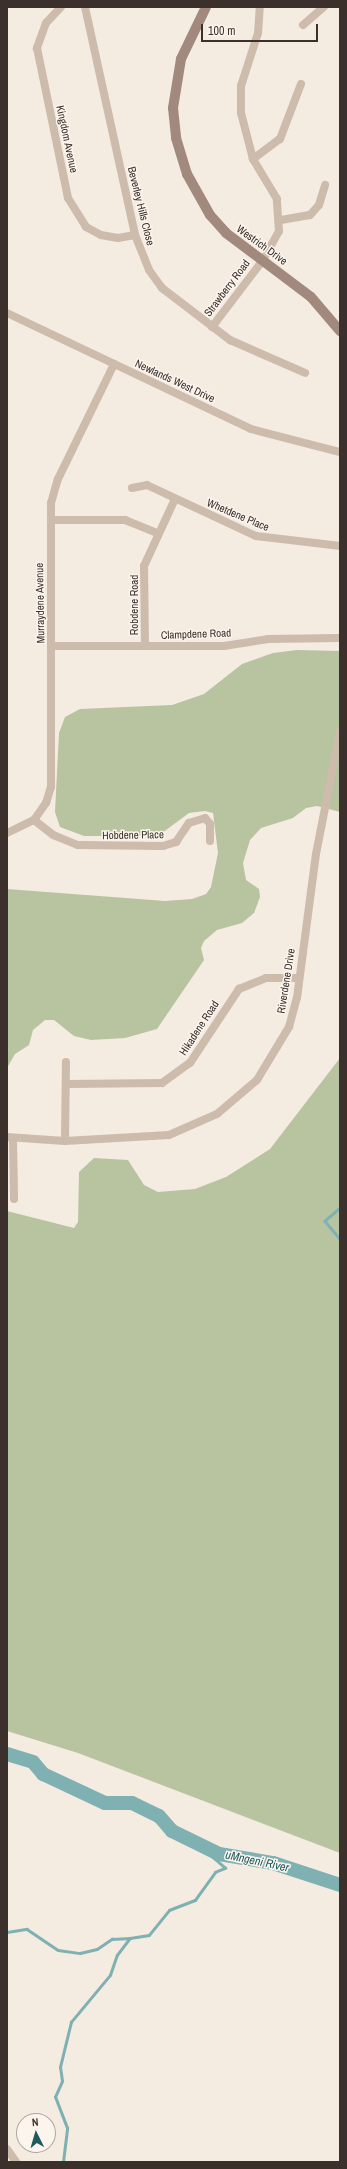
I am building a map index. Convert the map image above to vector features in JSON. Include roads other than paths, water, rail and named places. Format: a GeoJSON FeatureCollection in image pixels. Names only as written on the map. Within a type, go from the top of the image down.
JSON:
{"type":"FeatureCollection","features":[{"type":"Feature","properties":{"kind":"street","name":"Kingdom Avenue"},"geometry":{"type":"LineString","coordinates":[[61,7],[46,23],[37,48],[68,198],[75,214],[96,232],[118,238],[135,235]]}},
{"type":"Feature","properties":{"kind":"street","name":"Beverley Hills Close"},"geometry":{"type":"LineString","coordinates":[[85,7],[135,235],[143,258],[162,288],[212,327],[257,353],[305,373]]}},
{"type":"Feature","properties":{"kind":"street","name":"Westrich Drive"},"geometry":{"type":"LineString","coordinates":[[206,7],[191,31],[180,65],[173,108],[180,156],[210,215],[226,233],[311,297],[340,330]]}},
{"type":"Feature","properties":{"kind":"street","name":"Strawberry Road"},"geometry":{"type":"LineString","coordinates":[[212,327],[263,260],[276,240],[281,220],[277,199],[253,159],[244,136],[240,99],[258,33],[260,7]]}},
{"type":"Feature","properties":{"kind":"street"},"geometry":{"type":"LineString","coordinates":[[303,25],[324,7]]}},
{"type":"Feature","properties":{"kind":"street"},"geometry":{"type":"LineString","coordinates":[[253,159],[280,139],[301,84]]}},
{"type":"Feature","properties":{"kind":"street"},"geometry":{"type":"LineString","coordinates":[[281,220],[310,216],[319,205],[325,185]]}},
{"type":"Feature","properties":{"kind":"street","name":"Newlands West Drive"},"geometry":{"type":"LineString","coordinates":[[7,313],[251,429],[340,452]]}},
{"type":"Feature","properties":{"kind":"street","name":"Murraydene Avenue"},"geometry":{"type":"LineString","coordinates":[[7,833],[34,820],[46,803],[50,787],[52,646],[51,503],[58,479],[114,364]]}},
{"type":"Feature","properties":{"kind":"street","name":"Whetdene Place"},"geometry":{"type":"LineString","coordinates":[[132,488],[147,485],[256,536],[340,546]]}},
{"type":"Feature","properties":{"kind":"street","name":"Robdene Road"},"geometry":{"type":"LineString","coordinates":[[145,646],[144,566],[175,499]]}},
{"type":"Feature","properties":{"kind":"street"},"geometry":{"type":"LineString","coordinates":[[52,520],[125,520],[158,533]]}},
{"type":"Feature","properties":{"kind":"street","name":"Clampdene Road"},"geometry":{"type":"LineString","coordinates":[[52,646],[224,646],[268,638],[340,638]]}},
{"type":"Feature","properties":{"kind":"street","name":"Riverdene Drive"},"geometry":{"type":"LineString","coordinates":[[10,1138],[66,1141],[169,1136],[217,1114],[257,1080],[278,1051],[289,1027],[299,978],[316,854],[340,732]]}},
{"type":"Feature","properties":{"kind":"street","name":"Hobdene Place"},"geometry":{"type":"LineString","coordinates":[[34,820],[53,836],[78,845],[163,846],[176,842],[189,823],[205,818],[210,824],[210,841]]}},
{"type":"Feature","properties":{"kind":"street","name":"Hikadene Road"},"geometry":{"type":"LineString","coordinates":[[66,1084],[162,1083],[190,1063],[238,989],[266,978],[299,978]]}},
{"type":"Feature","properties":{"kind":"street"},"geometry":{"type":"LineString","coordinates":[[66,1062],[66,1141]]}},
{"type":"Feature","properties":{"kind":"street"},"geometry":{"type":"LineString","coordinates":[[10,1138],[14,1199]]}},
{"type":"Feature","properties":{"kind":"street"},"geometry":{"type":"LineString","coordinates":[[7,2149],[16,2162]]}},
{"type":"Feature","properties":{"kind":"waterway"},"geometry":{"type":"LineString","coordinates":[[340,1208],[325,1221],[340,1239]]}},
{"type":"Feature","properties":{"kind":"waterway","name":"uMngeni River"},"geometry":{"type":"LineString","coordinates":[[7,1754],[33,1762],[43,1774],[105,1803],[132,1803],[159,1816],[172,1831],[219,1854],[273,1863],[340,1885]]}},
{"type":"Feature","properties":{"kind":"waterway"},"geometry":{"type":"LineString","coordinates":[[63,2162],[67,2128],[55,2097],[62,2081],[60,2067],[71,2022],[110,1975],[117,1955],[130,1938],[149,1935],[169,1910],[195,1900],[215,1872],[225,1868],[200,1846]]}},
{"type":"Feature","properties":{"kind":"waterway"},"geometry":{"type":"LineString","coordinates":[[7,1932],[27,1929],[58,1950],[80,1953],[97,1949],[112,1939],[130,1938]]}}]}
